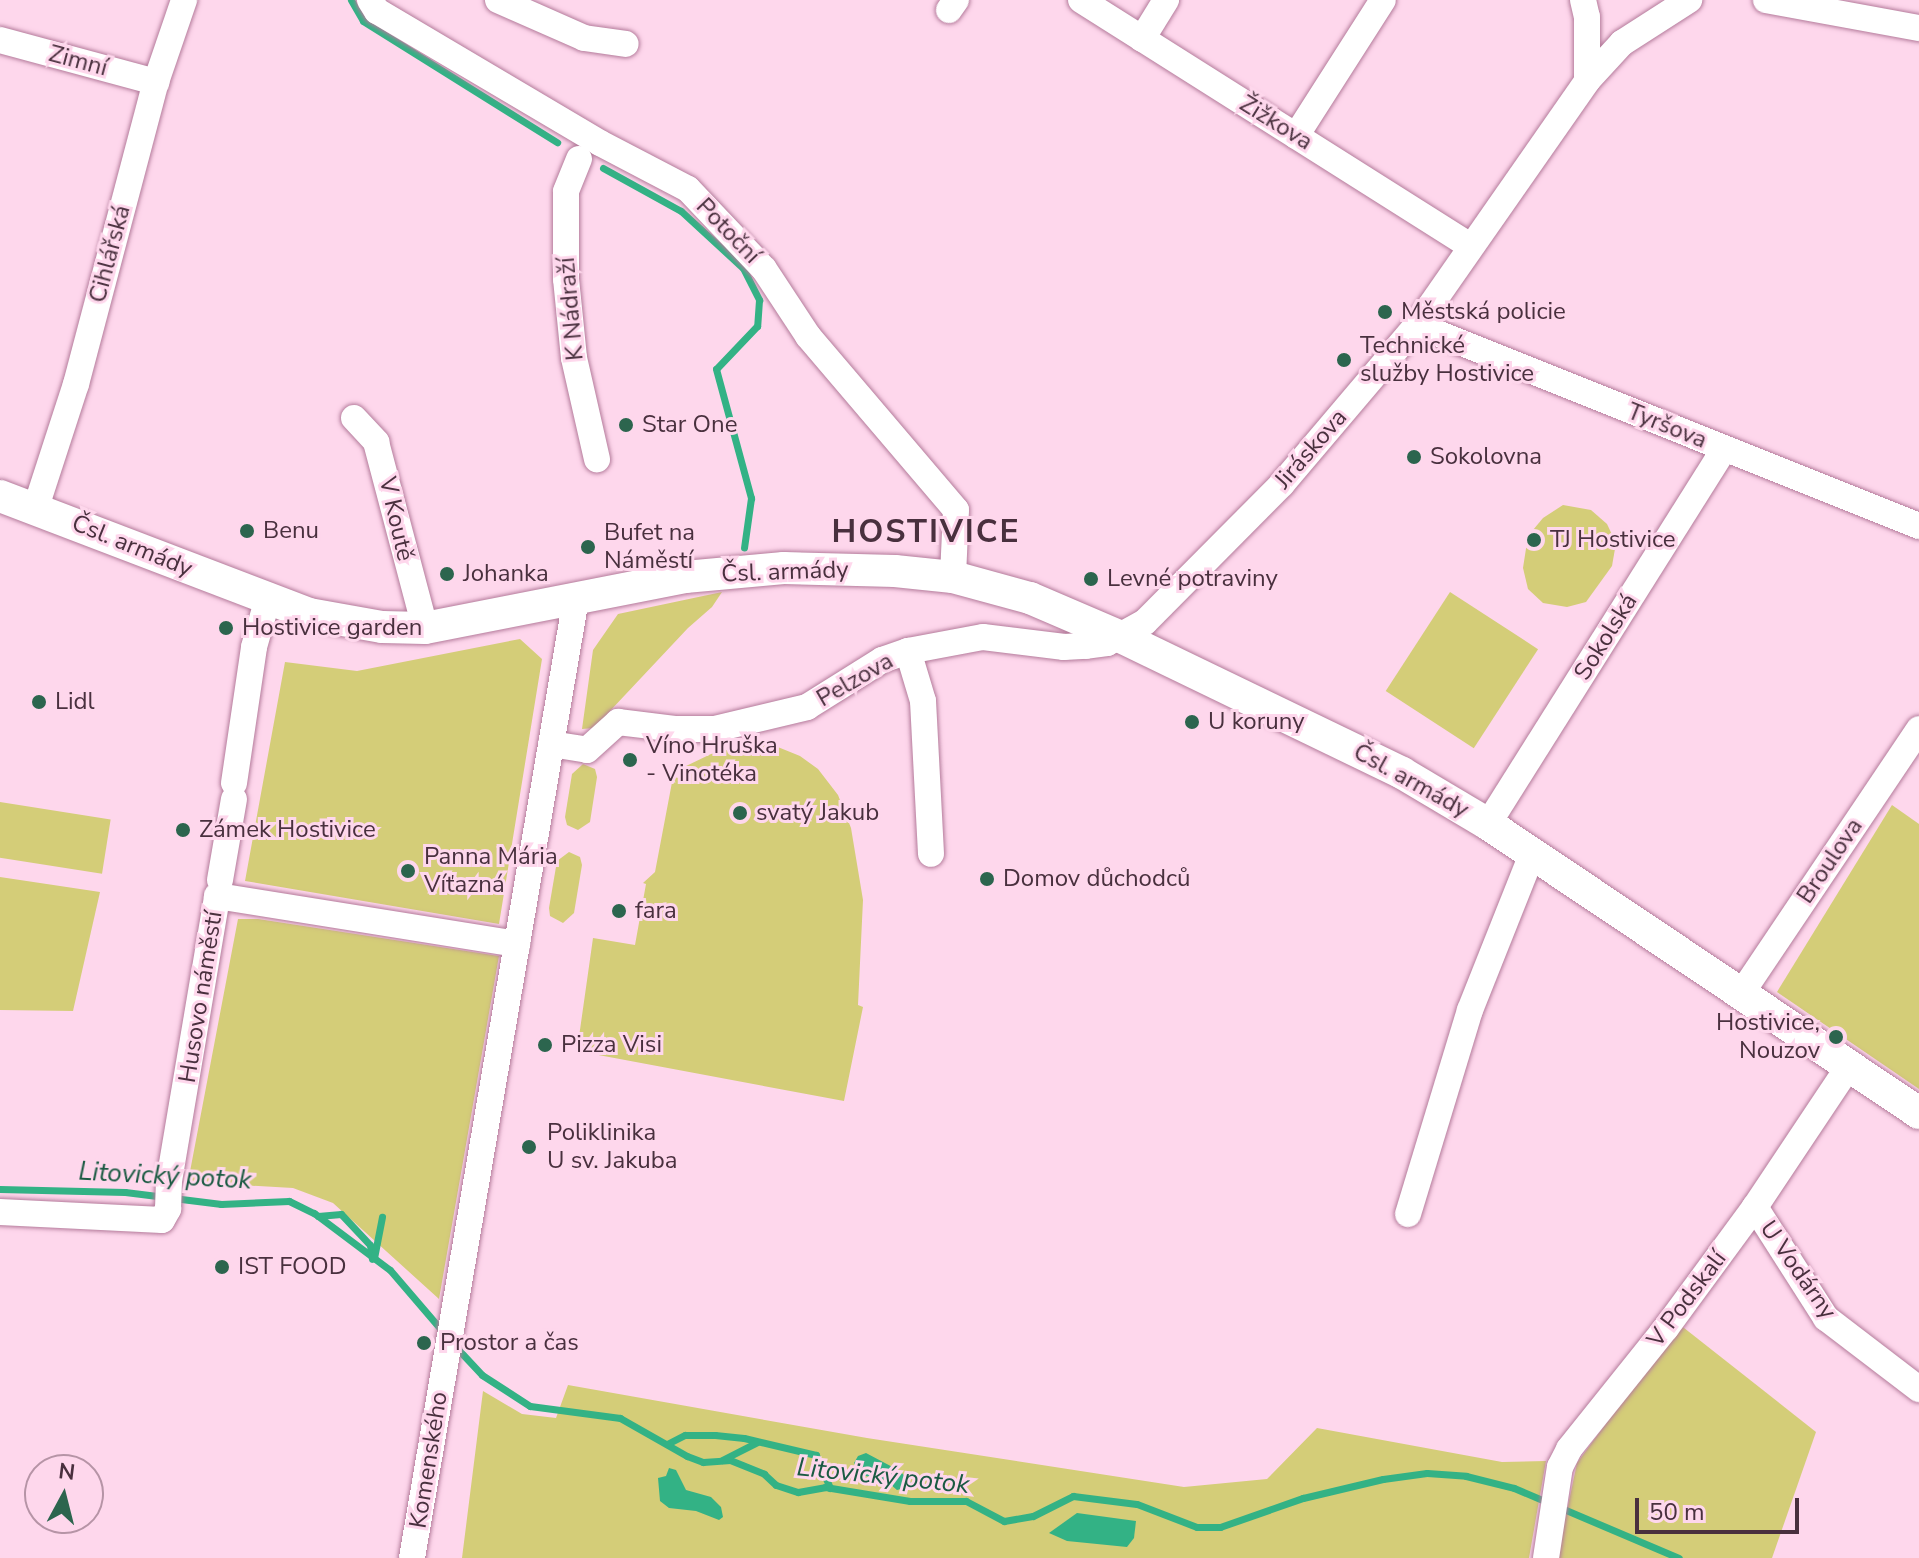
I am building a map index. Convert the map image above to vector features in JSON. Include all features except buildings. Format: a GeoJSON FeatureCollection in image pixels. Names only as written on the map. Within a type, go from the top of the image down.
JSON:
{"type":"FeatureCollection","features":[{"type":"Feature","properties":{"kind":"main road","name":"Čsl. armády"},"geometry":{"type":"LineString","coordinates":[[0,496],[36,507],[268,598],[343,621],[405,629],[425,628],[685,577],[784,568],[895,571],[953,577],[1030,598],[1121,637],[1348,745],[1488,824],[1919,1113]]}},
{"type":"Feature","properties":{"kind":"street","name":"Cihlářská"},"geometry":{"type":"LineString","coordinates":[[36,507],[76,384],[156,82],[184,0]]}},
{"type":"Feature","properties":{"kind":"street","name":"Potoční"},"geometry":{"type":"LineString","coordinates":[[370,0],[377,11],[456,58],[600,143],[688,189],[764,269],[808,336],[956,510],[953,577]]}},
{"type":"Feature","properties":{"kind":"street"},"geometry":{"type":"LineString","coordinates":[[498,0],[584,38],[626,44]]}},
{"type":"Feature","properties":{"kind":"street","name":"Žižkova"},"geometry":{"type":"LineString","coordinates":[[1081,0],[1470,246]]}},
{"type":"Feature","properties":{"kind":"street"},"geometry":{"type":"LineString","coordinates":[[1142,39],[1166,0]]}},
{"type":"Feature","properties":{"kind":"street"},"geometry":{"type":"LineString","coordinates":[[1296,136],[1383,0]]}},
{"type":"Feature","properties":{"kind":"street"},"geometry":{"type":"LineString","coordinates":[[1583,0],[1587,17],[1587,81]]}},
{"type":"Feature","properties":{"kind":"street","name":"Jiráskova"},"geometry":{"type":"LineString","coordinates":[[1121,637],[1145,622],[1282,484],[1417,325],[1587,81],[1622,43],[1689,0]]}},
{"type":"Feature","properties":{"kind":"street"},"geometry":{"type":"LineString","coordinates":[[1766,0],[1919,28]]}},
{"type":"Feature","properties":{"kind":"street","name":"Zimní"},"geometry":{"type":"LineString","coordinates":[[0,40],[156,82]]}},
{"type":"Feature","properties":{"kind":"street","name":"K Nádraží"},"geometry":{"type":"LineString","coordinates":[[579,159],[566,192],[566,279],[574,358],[597,459]]}},
{"type":"Feature","properties":{"kind":"street","name":"Tyršova"},"geometry":{"type":"LineString","coordinates":[[1417,325],[1919,526]]}},
{"type":"Feature","properties":{"kind":"street","name":"V Koutě"},"geometry":{"type":"LineString","coordinates":[[354,418],[376,442],[425,628]]}},
{"type":"Feature","properties":{"kind":"street","name":"Sokolská"},"geometry":{"type":"LineString","coordinates":[[1488,824],[1724,449]]}},
{"type":"Feature","properties":{"kind":"street","name":"Husovo náměstí"},"geometry":{"type":"LineString","coordinates":[[220,880],[254,647],[268,598]]}},
{"type":"Feature","properties":{"kind":"street"},"geometry":{"type":"LineString","coordinates":[[517,944],[576,599]]}},
{"type":"Feature","properties":{"kind":"street","name":"Pelzova"},"geometry":{"type":"LineString","coordinates":[[551,744],[587,750],[618,722],[675,729],[715,729],[807,707],[882,660],[908,651],[983,637],[1064,647],[1107,643],[1121,637]]}},
{"type":"Feature","properties":{"kind":"street"},"geometry":{"type":"LineString","coordinates":[[908,651],[923,701],[931,854]]}},
{"type":"Feature","properties":{"kind":"street","name":"Broulova"},"geometry":{"type":"LineString","coordinates":[[1741,994],[1919,729]]}},
{"type":"Feature","properties":{"kind":"street"},"geometry":{"type":"LineString","coordinates":[[1408,1214],[1470,1010],[1532,854]]}},
{"type":"Feature","properties":{"kind":"street","name":"Husovo náměstí"},"geometry":{"type":"LineString","coordinates":[[0,1212],[162,1220],[168,1209],[169,1181],[217,896],[517,944]]}},
{"type":"Feature","properties":{"kind":"street","name":"Komenského"},"geometry":{"type":"LineString","coordinates":[[412,1558],[517,944]]}},
{"type":"Feature","properties":{"kind":"street","name":"V Podskalí"},"geometry":{"type":"LineString","coordinates":[[1548,1548],[1558,1482],[1569,1449],[1755,1207],[1849,1066]]}},
{"type":"Feature","properties":{"kind":"street","name":"U Vodárny"},"geometry":{"type":"LineString","coordinates":[[1755,1207],[1826,1318],[1919,1389]]}},
{"type":"Feature","properties":{"kind":"shaded area"},"geometry":{"type":"Polygon","coordinates":[[[1563,505],[1591,510],[1607,524],[1616,543],[1612,566],[1586,602],[1567,607],[1543,603],[1528,589],[1523,568],[1528,536],[1543,518],[1563,505]]]}},
{"type":"Feature","properties":{"kind":"shaded area"},"geometry":{"type":"Polygon","coordinates":[[[722,592],[712,607],[688,628],[594,728],[582,729],[593,650],[618,614],[722,592]]]}},
{"type":"Feature","properties":{"kind":"shaded area"},"geometry":{"type":"Polygon","coordinates":[[[1450,592],[1538,649],[1474,748],[1386,691],[1450,592]]]}},
{"type":"Feature","properties":{"kind":"shaded area"},"geometry":{"type":"Polygon","coordinates":[[[520,639],[542,659],[499,924],[245,881],[285,662],[357,671],[520,639]]]}},
{"type":"Feature","properties":{"kind":"shaded area"},"geometry":{"type":"Polygon","coordinates":[[[763,741],[800,756],[818,769],[838,795],[851,828],[863,900],[858,1005],[863,1007],[844,1101],[577,1051],[593,938],[635,945],[646,884],[643,883],[655,872],[673,777],[679,778],[684,767],[711,754],[763,741]]]}},
{"type":"Feature","properties":{"kind":"shaded area"},"geometry":{"type":"Polygon","coordinates":[[[583,764],[595,769],[597,777],[590,822],[578,830],[567,825],[565,817],[572,774],[583,764]]]}},
{"type":"Feature","properties":{"kind":"shaded area"},"geometry":{"type":"Polygon","coordinates":[[[0,802],[111,820],[102,874],[0,858],[0,802]]]}},
{"type":"Feature","properties":{"kind":"shaded area"},"geometry":{"type":"Polygon","coordinates":[[[1892,805],[1919,824],[1919,1089],[1777,992],[1892,805]]]}},
{"type":"Feature","properties":{"kind":"shaded area"},"geometry":{"type":"Polygon","coordinates":[[[569,852],[580,857],[582,865],[574,913],[563,923],[550,916],[549,908],[557,861],[569,852]]]}},
{"type":"Feature","properties":{"kind":"shaded area"},"geometry":{"type":"Polygon","coordinates":[[[0,877],[100,892],[73,1011],[0,1010],[0,877]]]}},
{"type":"Feature","properties":{"kind":"shaded area"},"geometry":{"type":"Polygon","coordinates":[[[238,919],[258,919],[499,956],[439,1299],[333,1203],[293,1188],[188,1182],[238,919]]]}},
{"type":"Feature","properties":{"kind":"shaded area"},"geometry":{"type":"Polygon","coordinates":[[[1679,1324],[1816,1432],[1772,1558],[1557,1558],[1577,1463],[1679,1324]]]}},
{"type":"Feature","properties":{"kind":"shaded area"},"geometry":{"type":"Polygon","coordinates":[[[568,1385],[867,1438],[1184,1487],[1267,1479],[1317,1428],[1502,1462],[1546,1461],[1529,1558],[462,1558],[483,1391],[522,1414],[556,1418],[568,1385]]]}},
{"type":"Feature","properties":{"kind":"water"},"geometry":{"type":"Polygon","coordinates":[[[866,1453],[900,1471],[914,1486],[897,1490],[885,1480],[861,1475],[854,1463],[858,1456],[866,1453]]]}},
{"type":"Feature","properties":{"kind":"water"},"geometry":{"type":"Polygon","coordinates":[[[669,1468],[676,1470],[686,1490],[711,1497],[721,1507],[723,1517],[719,1520],[696,1511],[669,1508],[660,1501],[658,1478],[666,1476],[669,1468]]]}},
{"type":"Feature","properties":{"kind":"water"},"geometry":{"type":"Polygon","coordinates":[[[1077,1513],[1136,1521],[1134,1538],[1127,1547],[1067,1541],[1049,1533],[1077,1513]]]}},
{"type":"Feature","properties":{"kind":"waterway"},"geometry":{"type":"LineString","coordinates":[[351,0],[363,21],[557,142]]}},
{"type":"Feature","properties":{"kind":"waterway"},"geometry":{"type":"LineString","coordinates":[[603,168],[681,211],[743,268],[759,300],[757,326],[716,369],[751,498],[744,548]]}},
{"type":"Feature","properties":{"kind":"waterway","name":"Litovický potok"},"geometry":{"type":"LineString","coordinates":[[0,1189],[125,1192],[221,1204],[289,1201],[314,1213],[390,1270],[444,1333]]}},
{"type":"Feature","properties":{"kind":"waterway"},"geometry":{"type":"LineString","coordinates":[[318,1216],[341,1214],[370,1245],[372,1259]]}},
{"type":"Feature","properties":{"kind":"waterway"},"geometry":{"type":"LineString","coordinates":[[374,1258],[382,1217]]}},
{"type":"Feature","properties":{"kind":"waterway","name":"Litovický potok"},"geometry":{"type":"LineString","coordinates":[[454,1345],[482,1375],[530,1406],[620,1418],[687,1456],[703,1462],[730,1460],[764,1474],[776,1485],[798,1492],[825,1487],[910,1501],[966,1501],[1004,1521],[1033,1516],[1073,1496],[1137,1504],[1197,1527],[1220,1527],[1303,1498],[1383,1479],[1427,1473],[1466,1476],[1514,1488],[1679,1558]]}},
{"type":"Feature","properties":{"kind":"waterway"},"geometry":{"type":"LineString","coordinates":[[667,1444],[685,1435],[715,1435],[744,1438],[816,1455],[830,1488]]}},
{"type":"Feature","properties":{"kind":"waterway"},"geometry":{"type":"LineString","coordinates":[[722,1460],[757,1442]]}},
{"type":"Feature","properties":{"kind":"place","name":"Městská policie"},"geometry":{"type":"Point","coordinates":[1385,312]}},
{"type":"Feature","properties":{"kind":"place","name":"Technické služby Hostivice"},"geometry":{"type":"Point","coordinates":[1344,360]}},
{"type":"Feature","properties":{"kind":"place","name":"Star One"},"geometry":{"type":"Point","coordinates":[626,425]}},
{"type":"Feature","properties":{"kind":"place","name":"Sokolovna"},"geometry":{"type":"Point","coordinates":[1414,457]}},
{"type":"Feature","properties":{"kind":"place","name":"Benu"},"geometry":{"type":"Point","coordinates":[247,531]}},
{"type":"Feature","properties":{"kind":"place","name":"TJ Hostivice"},"geometry":{"type":"Point","coordinates":[1534,540]}},
{"type":"Feature","properties":{"kind":"place","name":"Bufet na Náměstí"},"geometry":{"type":"Point","coordinates":[588,547]}},
{"type":"Feature","properties":{"kind":"place","name":"Johanka"},"geometry":{"type":"Point","coordinates":[447,574]}},
{"type":"Feature","properties":{"kind":"place","name":"Levné potraviny"},"geometry":{"type":"Point","coordinates":[1091,579]}},
{"type":"Feature","properties":{"kind":"place","name":"Hostivice garden"},"geometry":{"type":"Point","coordinates":[226,628]}},
{"type":"Feature","properties":{"kind":"place","name":"Lidl"},"geometry":{"type":"Point","coordinates":[39,702]}},
{"type":"Feature","properties":{"kind":"place","name":"U koruny"},"geometry":{"type":"Point","coordinates":[1192,722]}},
{"type":"Feature","properties":{"kind":"place","name":"Víno Hruška - Vinotéka"},"geometry":{"type":"Point","coordinates":[630,760]}},
{"type":"Feature","properties":{"kind":"place","name":"svatý Jakub"},"geometry":{"type":"Point","coordinates":[740,813]}},
{"type":"Feature","properties":{"kind":"place","name":"Zámek Hostivice"},"geometry":{"type":"Point","coordinates":[183,830]}},
{"type":"Feature","properties":{"kind":"place","name":"Panna Mária Víťazná"},"geometry":{"type":"Point","coordinates":[408,871]}},
{"type":"Feature","properties":{"kind":"place","name":"Domov důchodců"},"geometry":{"type":"Point","coordinates":[987,879]}},
{"type":"Feature","properties":{"kind":"place","name":"fara"},"geometry":{"type":"Point","coordinates":[619,911]}},
{"type":"Feature","properties":{"kind":"place","name":"Hostivice, Nouzov"},"geometry":{"type":"Point","coordinates":[1836,1037]}},
{"type":"Feature","properties":{"kind":"place","name":"Pizza Visi"},"geometry":{"type":"Point","coordinates":[545,1045]}},
{"type":"Feature","properties":{"kind":"place","name":"Poliklinika U sv. Jakuba"},"geometry":{"type":"Point","coordinates":[529,1147]}},
{"type":"Feature","properties":{"kind":"place","name":"IST FOOD"},"geometry":{"type":"Point","coordinates":[222,1267]}},
{"type":"Feature","properties":{"kind":"place","name":"Prostor a čas"},"geometry":{"type":"Point","coordinates":[424,1343]}},
{"type":"Feature","properties":{"kind":"district","name":"HOSTIVICE"},"geometry":{"type":"Point","coordinates":[926,532]}}]}
